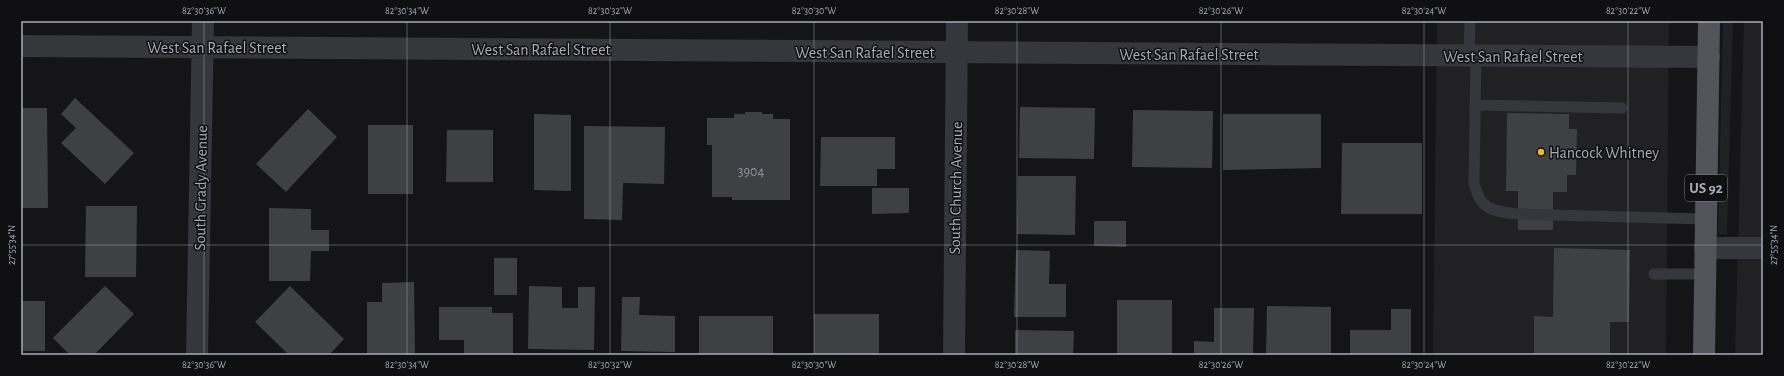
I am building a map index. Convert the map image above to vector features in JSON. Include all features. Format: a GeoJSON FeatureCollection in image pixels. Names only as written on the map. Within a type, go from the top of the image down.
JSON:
{"type":"FeatureCollection","features":[{"type":"Feature","properties":{"kind":"main road","name":"US 92"},"geometry":{"type":"LineString","coordinates":[[1704,355],[1710,21]]}},
{"type":"Feature","properties":{"kind":"street","name":"South Grady Avenue"},"geometry":{"type":"LineString","coordinates":[[197,355],[203,21]]}},
{"type":"Feature","properties":{"kind":"street","name":"South Church Avenue"},"geometry":{"type":"LineString","coordinates":[[954,355],[956,21]]}},
{"type":"Feature","properties":{"kind":"street","name":"West San Rafael Street"},"geometry":{"type":"LineString","coordinates":[[21,46],[1709,57]]}},
{"type":"Feature","properties":{"kind":"street"},"geometry":{"type":"LineString","coordinates":[[1705,248],[1763,248]]}},
{"type":"Feature","properties":{"kind":"lane"},"geometry":{"type":"LineString","coordinates":[[1470,21],[1476,105],[1474,183],[1481,202],[1487,208],[1495,211],[1516,214],[1706,219]]}},
{"type":"Feature","properties":{"kind":"lane"},"geometry":{"type":"LineString","coordinates":[[1476,105],[1622,108]]}},
{"type":"Feature","properties":{"kind":"lane"},"geometry":{"type":"LineString","coordinates":[[1654,274],[1705,274]]}},
{"type":"Feature","properties":{"kind":"shaded area"},"geometry":{"type":"Polygon","coordinates":[[[1437,21],[1669,21],[1666,355],[1433,355],[1437,21]]]}},
{"type":"Feature","properties":{"kind":"shaded area"},"geometry":{"type":"Polygon","coordinates":[[[1723,21],[1733,21],[1727,234],[1718,234],[1723,21]]]}},
{"type":"Feature","properties":{"kind":"shaded area"},"geometry":{"type":"Polygon","coordinates":[[[1744,21],[1763,21],[1763,355],[1735,355],[1744,21]]]}},
{"type":"Feature","properties":{"kind":"building"},"geometry":{"type":"Polygon","coordinates":[[[75,98],[134,153],[105,184],[61,143],[76,128],[61,114],[75,98]]]}},
{"type":"Feature","properties":{"kind":"building"},"geometry":{"type":"Polygon","coordinates":[[[1020,107],[1095,108],[1094,159],[1019,158],[1020,107]]]}},
{"type":"Feature","properties":{"kind":"building"},"geometry":{"type":"Polygon","coordinates":[[[21,108],[47,108],[48,208],[21,208],[21,108]]]}},
{"type":"Feature","properties":{"kind":"building"},"geometry":{"type":"Polygon","coordinates":[[[308,109],[337,137],[286,192],[256,164],[308,109]]]}},
{"type":"Feature","properties":{"kind":"building"},"geometry":{"type":"Polygon","coordinates":[[[1133,110],[1213,111],[1212,168],[1132,167],[1133,110]]]}},
{"type":"Feature","properties":{"kind":"building"},"geometry":{"type":"Polygon","coordinates":[[[745,112],[762,112],[762,114],[773,114],[773,119],[790,119],[790,200],[732,200],[732,197],[712,197],[712,145],[707,145],[707,118],[734,118],[734,114],[745,114],[745,112]]]}},
{"type":"Feature","properties":{"kind":"building","name":"Hancock Whitney"},"geometry":{"type":"Polygon","coordinates":[[[1507,113],[1569,114],[1569,129],[1577,129],[1576,175],[1567,175],[1567,192],[1553,192],[1553,230],[1518,230],[1518,191],[1506,191],[1507,113]]]}},
{"type":"Feature","properties":{"kind":"building"},"geometry":{"type":"Polygon","coordinates":[[[534,114],[571,115],[571,191],[534,190],[534,114]]]}},
{"type":"Feature","properties":{"kind":"building"},"geometry":{"type":"Polygon","coordinates":[[[1223,114],[1321,114],[1321,168],[1223,170],[1223,114]]]}},
{"type":"Feature","properties":{"kind":"building"},"geometry":{"type":"Polygon","coordinates":[[[368,125],[413,125],[413,194],[368,194],[368,125]]]}},
{"type":"Feature","properties":{"kind":"building"},"geometry":{"type":"Polygon","coordinates":[[[584,126],[665,127],[664,184],[623,183],[622,220],[584,219],[584,126]]]}},
{"type":"Feature","properties":{"kind":"building"},"geometry":{"type":"Polygon","coordinates":[[[447,130],[493,130],[493,182],[446,182],[447,130]]]}},
{"type":"Feature","properties":{"kind":"building"},"geometry":{"type":"Polygon","coordinates":[[[821,137],[895,137],[895,169],[877,169],[877,186],[820,186],[821,137]]]}},
{"type":"Feature","properties":{"kind":"building"},"geometry":{"type":"Polygon","coordinates":[[[1342,143],[1422,143],[1422,214],[1341,214],[1342,143]]]}},
{"type":"Feature","properties":{"kind":"building"},"geometry":{"type":"Polygon","coordinates":[[[1018,176],[1076,176],[1075,235],[1017,234],[1018,176]]]}},
{"type":"Feature","properties":{"kind":"building"},"geometry":{"type":"Polygon","coordinates":[[[872,188],[909,188],[909,213],[872,214],[872,188]]]}},
{"type":"Feature","properties":{"kind":"building"},"geometry":{"type":"Polygon","coordinates":[[[86,206],[137,206],[136,277],[85,277],[86,206]]]}},
{"type":"Feature","properties":{"kind":"building"},"geometry":{"type":"Polygon","coordinates":[[[269,208],[311,209],[311,230],[329,230],[329,251],[311,251],[310,281],[269,281],[269,208]]]}},
{"type":"Feature","properties":{"kind":"building"},"geometry":{"type":"Polygon","coordinates":[[[1094,221],[1126,221],[1126,247],[1094,246],[1094,221]]]}},
{"type":"Feature","properties":{"kind":"building"},"geometry":{"type":"Polygon","coordinates":[[[1554,248],[1630,250],[1629,322],[1610,322],[1610,355],[1534,355],[1534,316],[1553,317],[1554,248]]]}},
{"type":"Feature","properties":{"kind":"building"},"geometry":{"type":"Polygon","coordinates":[[[1016,250],[1050,251],[1049,284],[1066,284],[1066,317],[1014,317],[1016,250]]]}},
{"type":"Feature","properties":{"kind":"building"},"geometry":{"type":"Polygon","coordinates":[[[494,258],[517,258],[517,295],[494,295],[494,258]]]}},
{"type":"Feature","properties":{"kind":"building"},"geometry":{"type":"Polygon","coordinates":[[[414,282],[415,355],[367,355],[367,302],[382,302],[382,283],[414,282]]]}},
{"type":"Feature","properties":{"kind":"building"},"geometry":{"type":"Polygon","coordinates":[[[105,286],[134,314],[94,355],[70,355],[53,338],[105,286]]]}},
{"type":"Feature","properties":{"kind":"building"},"geometry":{"type":"Polygon","coordinates":[[[290,286],[344,339],[329,355],[289,355],[255,322],[290,286]]]}},
{"type":"Feature","properties":{"kind":"building"},"geometry":{"type":"Polygon","coordinates":[[[529,286],[562,287],[562,308],[578,308],[578,287],[595,287],[594,350],[528,349],[529,286]]]}},
{"type":"Feature","properties":{"kind":"building"},"geometry":{"type":"Polygon","coordinates":[[[622,297],[640,297],[639,315],[675,316],[675,352],[621,351],[622,297]]]}},
{"type":"Feature","properties":{"kind":"building"},"geometry":{"type":"Polygon","coordinates":[[[1117,300],[1172,300],[1172,355],[1117,355],[1117,300]]]}},
{"type":"Feature","properties":{"kind":"building"},"geometry":{"type":"Polygon","coordinates":[[[21,301],[45,301],[45,351],[21,351],[21,301]]]}},
{"type":"Feature","properties":{"kind":"building"},"geometry":{"type":"Polygon","coordinates":[[[1267,306],[1331,307],[1331,355],[1266,355],[1267,306]]]}},
{"type":"Feature","properties":{"kind":"building"},"geometry":{"type":"Polygon","coordinates":[[[439,307],[492,307],[492,313],[513,313],[513,354],[464,354],[464,340],[439,340],[439,307]]]}},
{"type":"Feature","properties":{"kind":"building"},"geometry":{"type":"Polygon","coordinates":[[[1214,308],[1254,308],[1253,355],[1194,355],[1194,341],[1214,342],[1214,308]]]}},
{"type":"Feature","properties":{"kind":"building"},"geometry":{"type":"Polygon","coordinates":[[[1391,309],[1411,309],[1411,355],[1350,355],[1350,330],[1391,330],[1391,309]]]}},
{"type":"Feature","properties":{"kind":"building"},"geometry":{"type":"Polygon","coordinates":[[[814,314],[879,314],[879,355],[814,355],[814,314]]]}},
{"type":"Feature","properties":{"kind":"building"},"geometry":{"type":"Polygon","coordinates":[[[699,316],[773,316],[773,355],[699,355],[699,316]]]}},
{"type":"Feature","properties":{"kind":"building"},"geometry":{"type":"Polygon","coordinates":[[[1015,330],[1074,331],[1073,355],[1015,355],[1015,330]]]}},
{"type":"Feature","properties":{"kind":"place","name":"Hancock Whitney"},"geometry":{"type":"Point","coordinates":[1541,152]}}]}
